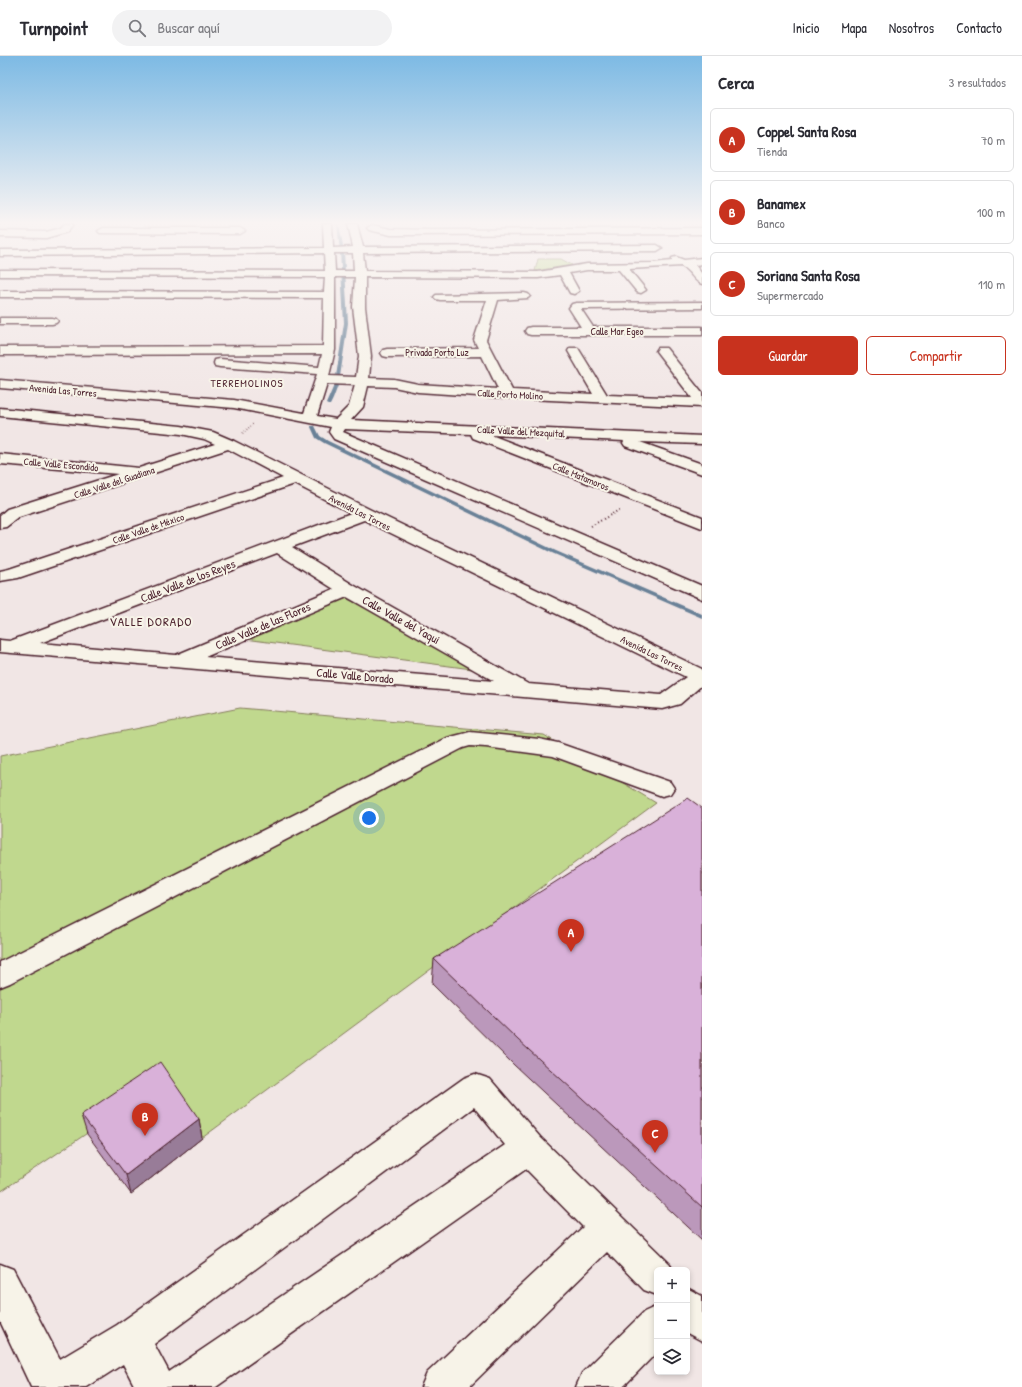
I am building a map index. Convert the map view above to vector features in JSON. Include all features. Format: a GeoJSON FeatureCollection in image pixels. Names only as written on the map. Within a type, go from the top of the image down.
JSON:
{"type":"FeatureCollection","features":[{"type":"Feature","properties":{"kind":"street"},"geometry":{"type":"LineString","coordinates":[[308,419],[326,381],[329,350],[330,295],[332,286]]}},
{"type":"Feature","properties":{"kind":"street"},"geometry":{"type":"LineString","coordinates":[[356,286],[365,356],[355,385],[356,406],[339,424],[336,432],[339,436],[702,593]]}},
{"type":"Feature","properties":{"kind":"street"},"geometry":{"type":"LineString","coordinates":[[571,286],[574,291]]}},
{"type":"Feature","properties":{"kind":"street"},"geometry":{"type":"LineString","coordinates":[[638,286],[641,290]]}},
{"type":"Feature","properties":{"kind":"street"},"geometry":{"type":"LineString","coordinates":[[0,294],[330,295]]}},
{"type":"Feature","properties":{"kind":"street"},"geometry":{"type":"LineString","coordinates":[[475,296],[479,312],[486,318]]}},
{"type":"Feature","properties":{"kind":"street"},"geometry":{"type":"LineString","coordinates":[[494,296],[480,338],[507,394]]}},
{"type":"Feature","properties":{"kind":"street"},"geometry":{"type":"LineString","coordinates":[[440,297],[524,296]]}},
{"type":"Feature","properties":{"kind":"street"},"geometry":{"type":"LineString","coordinates":[[589,331],[575,308],[576,306],[702,305]]}},
{"type":"Feature","properties":{"kind":"street"},"geometry":{"type":"LineString","coordinates":[[0,321],[52,321]]}},
{"type":"Feature","properties":{"kind":"street","name":"Calle Mar Egeo"},"geometry":{"type":"LineString","coordinates":[[532,331],[702,331]]}},
{"type":"Feature","properties":{"kind":"street"},"geometry":{"type":"LineString","coordinates":[[0,351],[329,350]]}},
{"type":"Feature","properties":{"kind":"street","name":"Calle Porto Molino"},"geometry":{"type":"LineString","coordinates":[[49,351],[396,390],[418,388],[507,394],[702,402]]}},
{"type":"Feature","properties":{"kind":"street"},"geometry":{"type":"LineString","coordinates":[[574,351],[602,398]]}},
{"type":"Feature","properties":{"kind":"street"},"geometry":{"type":"LineString","coordinates":[[662,351],[702,402]]}},
{"type":"Feature","properties":{"kind":"street","name":"Privada Porto Luz"},"geometry":{"type":"LineString","coordinates":[[387,353],[486,352]]}},
{"type":"Feature","properties":{"kind":"street","name":"Avenida Las Torres"},"geometry":{"type":"LineString","coordinates":[[0,384],[234,404],[339,424]]}},
{"type":"Feature","properties":{"kind":"street","name":"Avenida Las Torres"},"geometry":{"type":"LineString","coordinates":[[0,412],[188,431],[208,436],[229,444],[365,514],[701,676]]}},
{"type":"Feature","properties":{"kind":"street","name":"Calle Valle del Mezquital"},"geometry":{"type":"LineString","coordinates":[[339,424],[461,428],[702,440]]}},
{"type":"Feature","properties":{"kind":"street","name":"Calle Matamoros"},"geometry":{"type":"LineString","coordinates":[[461,428],[702,524]]}},
{"type":"Feature","properties":{"kind":"street"},"geometry":{"type":"LineString","coordinates":[[612,436],[702,469]]}},
{"type":"Feature","properties":{"kind":"street","name":"Calle Valle del Guadiana"},"geometry":{"type":"LineString","coordinates":[[7,518],[229,444]]}},
{"type":"Feature","properties":{"kind":"street","name":"Calle Valle Escondido"},"geometry":{"type":"LineString","coordinates":[[0,459],[146,472]]}},
{"type":"Feature","properties":{"kind":"street","name":"Calle Valle de México"},"geometry":{"type":"LineString","coordinates":[[0,576],[12,574],[295,479]]}},
{"type":"Feature","properties":{"kind":"street"},"geometry":{"type":"LineString","coordinates":[[0,500],[7,518]]}},
{"type":"Feature","properties":{"kind":"street","name":"Calle Valle de los Reyes"},"geometry":{"type":"LineString","coordinates":[[6,646],[279,547],[365,514]]}},
{"type":"Feature","properties":{"kind":"street","name":"Calle Valle del Yaqui"},"geometry":{"type":"LineString","coordinates":[[279,547],[348,590],[525,690]]}},
{"type":"Feature","properties":{"kind":"street","name":"Calle Valle de las Flores"},"geometry":{"type":"LineString","coordinates":[[178,661],[348,590]]}},
{"type":"Feature","properties":{"kind":"street","name":"Calle Valle Dorado"},"geometry":{"type":"LineString","coordinates":[[6,646],[662,702],[672,699],[701,676]]}},
{"type":"Feature","properties":{"kind":"street"},"geometry":{"type":"LineString","coordinates":[[0,975],[455,743],[470,740],[486,740],[539,746],[558,750],[662,788]]}},
{"type":"Feature","properties":{"kind":"street"},"geometry":{"type":"LineString","coordinates":[[0,1282],[52,1387],[130,1338],[472,1089],[478,1088],[528,1148],[654,1274]]}},
{"type":"Feature","properties":{"kind":"street"},"geometry":{"type":"LineString","coordinates":[[182,1387],[528,1148]]}},
{"type":"Feature","properties":{"kind":"street"},"geometry":{"type":"LineString","coordinates":[[441,1387],[607,1228]]}},
{"type":"Feature","properties":{"kind":"street"},"geometry":{"type":"LineString","coordinates":[[690,1310],[702,1322]]}},
{"type":"Feature","properties":{"kind":"street"},"geometry":{"type":"LineString","coordinates":[[596,1387],[654,1328]]}},
{"type":"Feature","properties":{"kind":"street"},"geometry":{"type":"LineString","coordinates":[[130,1338],[156,1387]]}},
{"type":"Feature","properties":{"kind":"path"},"geometry":{"type":"LineString","coordinates":[[229,444],[268,411]]}},
{"type":"Feature","properties":{"kind":"path"},"geometry":{"type":"LineString","coordinates":[[572,537],[639,499]]}},
{"type":"Feature","properties":{"kind":"green space"},"geometry":{"type":"Polygon","coordinates":[[[336,593],[487,671],[245,639],[336,593]]]}},
{"type":"Feature","properties":{"kind":"green space"},"geometry":{"type":"Polygon","coordinates":[[[240,708],[544,735],[656,803],[202,1138],[163,1082],[0,1192],[0,756],[240,708]]]}},
{"type":"Feature","properties":{"kind":"building"},"geometry":{"type":"Polygon","coordinates":[[[688,798],[702,808],[702,1207],[518,1040],[434,959],[688,798]]]}},
{"type":"Feature","properties":{"kind":"building"},"geometry":{"type":"Polygon","coordinates":[[[160,1062],[199,1119],[126,1175],[81,1115],[160,1062]]]}},
{"type":"Feature","properties":{"kind":"waterway"},"geometry":{"type":"LineString","coordinates":[[328,404],[337,383],[346,323],[344,286]]}},
{"type":"Feature","properties":{"kind":"waterway"},"geometry":{"type":"LineString","coordinates":[[313,427],[318,437],[326,442],[554,552],[702,616]]}},
{"type":"Feature","properties":{"kind":"place","name":"Coppel Santa Rosa"},"geometry":{"type":"Point","coordinates":[571,952]}},
{"type":"Feature","properties":{"kind":"place","name":"Banamex"},"geometry":{"type":"Point","coordinates":[145,1136]}},
{"type":"Feature","properties":{"kind":"place","name":"Soriana Santa Rosa"},"geometry":{"type":"Point","coordinates":[655,1153]}},
{"type":"Feature","properties":{"kind":"district","name":"TERREMOLINOS"},"geometry":{"type":"Point","coordinates":[247,383]}},
{"type":"Feature","properties":{"kind":"district","name":"VALLE DORADO"},"geometry":{"type":"Point","coordinates":[151,621]}}]}
